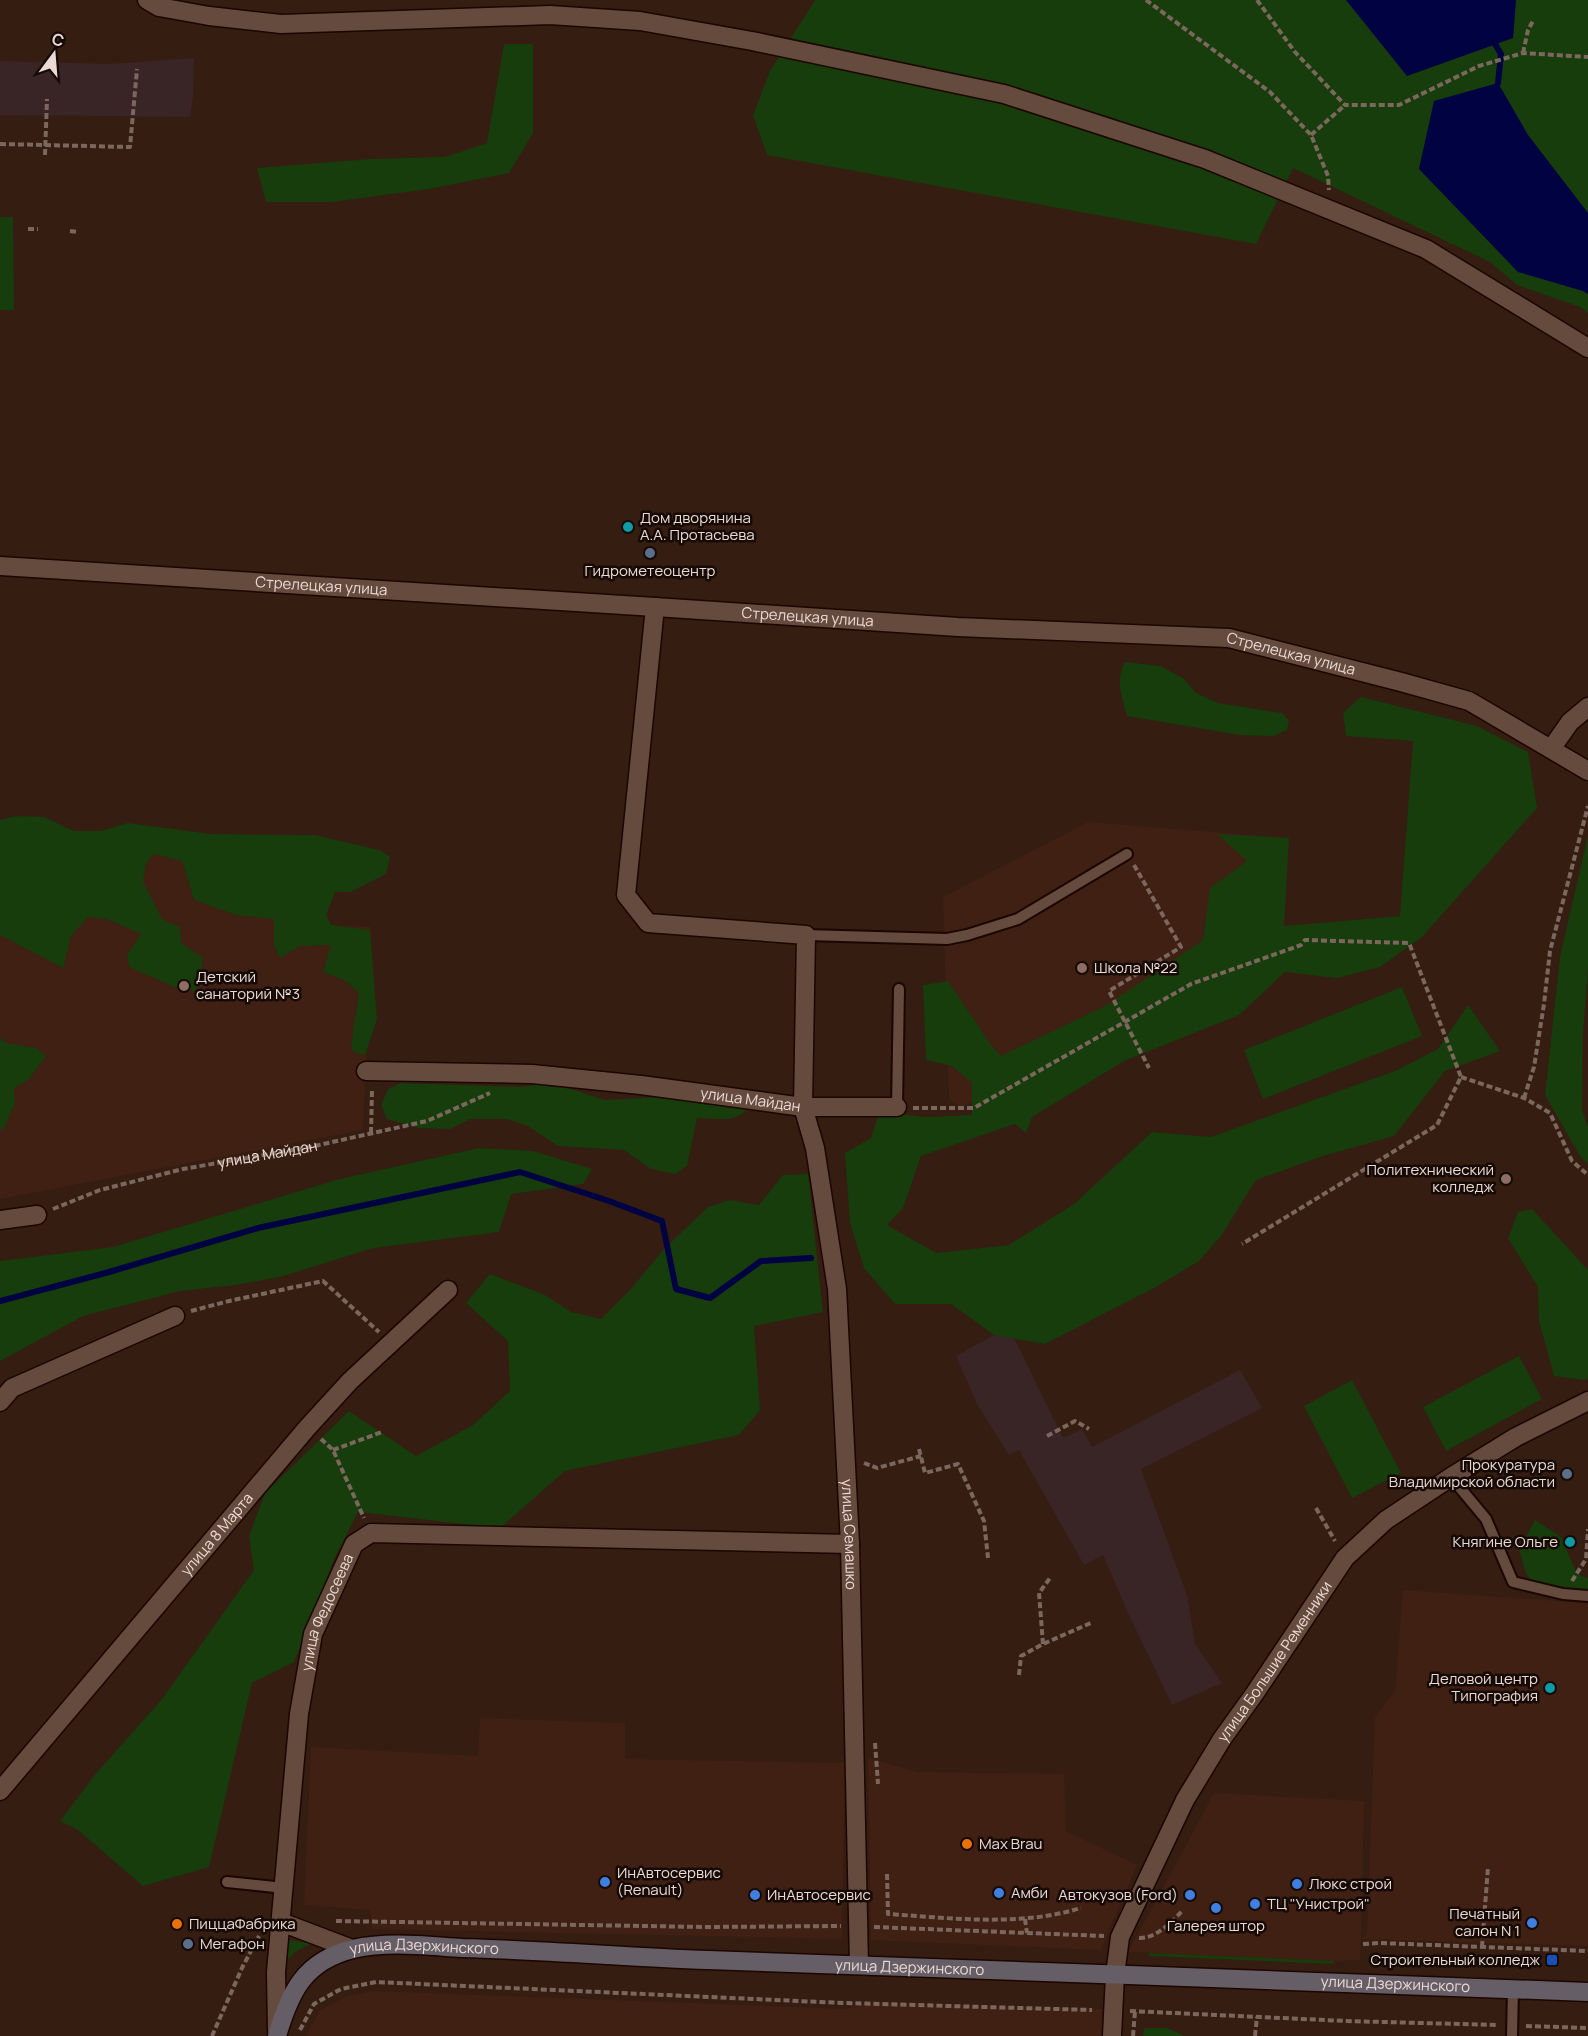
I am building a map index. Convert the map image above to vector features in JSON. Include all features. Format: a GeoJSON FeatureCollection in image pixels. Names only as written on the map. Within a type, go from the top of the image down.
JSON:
{"type":"FeatureCollection","features":[{"type":"Feature","properties":{"kind":"main road","name":"улица Дзержинского"},"geometry":{"type":"LineString","coordinates":[[277,2036],[289,2000],[297,1984],[307,1972],[329,1958],[352,1949],[378,1946],[1588,1992]]}},
{"type":"Feature","properties":{"kind":"street"},"geometry":{"type":"LineString","coordinates":[[147,0],[159,7],[209,16],[281,24],[550,15],[640,21],[753,41],[1004,94],[1205,159],[1426,249],[1588,348]]}},
{"type":"Feature","properties":{"kind":"street","name":"Стрелецкая улица"},"geometry":{"type":"LineString","coordinates":[[0,566],[981,628],[1229,638],[1469,701],[1588,771]]}},
{"type":"Feature","properties":{"kind":"street"},"geometry":{"type":"LineString","coordinates":[[655,608],[626,895],[648,923],[806,935]]}},
{"type":"Feature","properties":{"kind":"street"},"geometry":{"type":"LineString","coordinates":[[1551,749],[1570,722],[1588,707]]}},
{"type":"Feature","properties":{"kind":"street","name":"улица Семашко"},"geometry":{"type":"LineString","coordinates":[[806,935],[803,1107],[815,1148],[837,1289],[850,1544],[859,1965]]}},
{"type":"Feature","properties":{"kind":"street","name":"улица Майдан"},"geometry":{"type":"LineString","coordinates":[[369,1071],[532,1074],[641,1085],[803,1107],[897,1107]]}},
{"type":"Feature","properties":{"kind":"street"},"geometry":{"type":"LineString","coordinates":[[0,1220],[37,1215]]}},
{"type":"Feature","properties":{"kind":"street","name":"улица 8 Марта"},"geometry":{"type":"LineString","coordinates":[[0,1791],[350,1381],[448,1290]]}},
{"type":"Feature","properties":{"kind":"street"},"geometry":{"type":"LineString","coordinates":[[0,1402],[12,1388],[175,1316]]}},
{"type":"Feature","properties":{"kind":"street","name":"улица Большие Ременники"},"geometry":{"type":"LineString","coordinates":[[1112,2036],[1115,1975],[1120,1937],[1185,1800],[1222,1739],[1345,1558],[1386,1520],[1451,1477],[1516,1437],[1588,1401]]}},
{"type":"Feature","properties":{"kind":"street","name":"улица Федосеева"},"geometry":{"type":"LineString","coordinates":[[277,2036],[276,1972],[298,1714],[313,1634],[354,1544],[371,1533],[850,1544]]}},
{"type":"Feature","properties":{"kind":"street"},"geometry":{"type":"LineString","coordinates":[[281,1922],[352,1949]]}},
{"type":"Feature","properties":{"kind":"lane"},"geometry":{"type":"LineString","coordinates":[[806,935],[947,939],[967,935],[1018,919],[1127,854]]}},
{"type":"Feature","properties":{"kind":"lane"},"geometry":{"type":"LineString","coordinates":[[897,1107],[899,989]]}},
{"type":"Feature","properties":{"kind":"lane"},"geometry":{"type":"LineString","coordinates":[[1451,1477],[1486,1519],[1513,1582],[1563,1594],[1588,1596]]}},
{"type":"Feature","properties":{"kind":"lane"},"geometry":{"type":"LineString","coordinates":[[227,1882],[284,1888]]}},
{"type":"Feature","properties":{"kind":"lane"},"geometry":{"type":"LineString","coordinates":[[1512,2031],[1513,1989]]}},
{"type":"Feature","properties":{"kind":"path"},"geometry":{"type":"LineString","coordinates":[[1146,0],[1270,92],[1311,135],[1328,176],[1330,210]]}},
{"type":"Feature","properties":{"kind":"path"},"geometry":{"type":"LineString","coordinates":[[1257,0],[1295,52],[1345,105]]}},
{"type":"Feature","properties":{"kind":"path"},"geometry":{"type":"LineString","coordinates":[[1522,53],[1528,30],[1534,19]]}},
{"type":"Feature","properties":{"kind":"path"},"geometry":{"type":"LineString","coordinates":[[1311,135],[1345,105],[1399,105],[1479,66],[1522,53],[1588,57]]}},
{"type":"Feature","properties":{"kind":"path"},"geometry":{"type":"LineString","coordinates":[[0,144],[130,147],[137,69]]}},
{"type":"Feature","properties":{"kind":"path"},"geometry":{"type":"LineString","coordinates":[[45,155],[48,99]]}},
{"type":"Feature","properties":{"kind":"path"},"geometry":{"type":"LineString","coordinates":[[28,229],[38,229]]}},
{"type":"Feature","properties":{"kind":"path"},"geometry":{"type":"LineString","coordinates":[[70,231],[77,232]]}},
{"type":"Feature","properties":{"kind":"path"},"geometry":{"type":"LineString","coordinates":[[1524,1098],[1534,1066],[1550,951],[1588,806]]}},
{"type":"Feature","properties":{"kind":"path"},"geometry":{"type":"LineString","coordinates":[[1127,854],[1181,947],[1109,992],[1149,1068]]}},
{"type":"Feature","properties":{"kind":"path"},"geometry":{"type":"LineString","coordinates":[[897,1107],[974,1108],[1191,984],[1301,945],[1305,940],[1409,942],[1461,1077],[1437,1125],[1242,1244]]}},
{"type":"Feature","properties":{"kind":"path"},"geometry":{"type":"LineString","coordinates":[[369,1071],[371,1133]]}},
{"type":"Feature","properties":{"kind":"path"},"geometry":{"type":"LineString","coordinates":[[1461,1077],[1524,1098],[1550,1113],[1572,1161],[1588,1175]]}},
{"type":"Feature","properties":{"kind":"path","name":"улица Майдан"},"geometry":{"type":"LineString","coordinates":[[37,1215],[110,1187],[183,1169],[310,1147],[427,1121],[500,1088]]}},
{"type":"Feature","properties":{"kind":"path"},"geometry":{"type":"LineString","coordinates":[[175,1316],[229,1301],[323,1281],[391,1342]]}},
{"type":"Feature","properties":{"kind":"path"},"geometry":{"type":"LineString","coordinates":[[1047,1436],[1075,1421],[1089,1429]]}},
{"type":"Feature","properties":{"kind":"path"},"geometry":{"type":"LineString","coordinates":[[359,1508],[333,1450],[382,1432]]}},
{"type":"Feature","properties":{"kind":"path"},"geometry":{"type":"LineString","coordinates":[[919,1449],[925,1473],[958,1464],[984,1521],[988,1558]]}},
{"type":"Feature","properties":{"kind":"path"},"geometry":{"type":"LineString","coordinates":[[864,1463],[877,1468],[921,1456]]}},
{"type":"Feature","properties":{"kind":"path"},"geometry":{"type":"LineString","coordinates":[[1317,1508],[1345,1558]]}},
{"type":"Feature","properties":{"kind":"path"},"geometry":{"type":"LineString","coordinates":[[1563,1594],[1587,1560],[1588,1529]]}},
{"type":"Feature","properties":{"kind":"path"},"geometry":{"type":"LineString","coordinates":[[1043,1644],[1039,1593],[1050,1578]]}},
{"type":"Feature","properties":{"kind":"path"},"geometry":{"type":"LineString","coordinates":[[1019,1675],[1021,1656],[1093,1622]]}},
{"type":"Feature","properties":{"kind":"path"},"geometry":{"type":"LineString","coordinates":[[1482,1947],[1488,1867]]}},
{"type":"Feature","properties":{"kind":"path"},"geometry":{"type":"LineString","coordinates":[[887,1874],[888,1914],[971,1919],[1025,1918],[1062,1914],[1081,1908]]}},
{"type":"Feature","properties":{"kind":"path"},"geometry":{"type":"LineString","coordinates":[[1146,1938],[1171,1922],[1182,1911]]}},
{"type":"Feature","properties":{"kind":"path"},"geometry":{"type":"LineString","coordinates":[[1025,1918],[1027,1934]]}},
{"type":"Feature","properties":{"kind":"path"},"geometry":{"type":"LineString","coordinates":[[333,1921],[706,1927],[846,1926]]}},
{"type":"Feature","properties":{"kind":"path"},"geometry":{"type":"LineString","coordinates":[[868,1927],[1109,1937]]}},
{"type":"Feature","properties":{"kind":"path"},"geometry":{"type":"LineString","coordinates":[[212,2036],[242,1968],[261,1932]]}},
{"type":"Feature","properties":{"kind":"path"},"geometry":{"type":"LineString","coordinates":[[1363,1944],[1588,1950]]}},
{"type":"Feature","properties":{"kind":"path"},"geometry":{"type":"LineString","coordinates":[[299,2036],[314,2004],[341,1989],[376,1982],[831,2003],[1135,2011],[1512,2031],[1588,2028]]}},
{"type":"Feature","properties":{"kind":"path"},"geometry":{"type":"LineString","coordinates":[[1092,2010],[1092,2019]]}},
{"type":"Feature","properties":{"kind":"path"},"geometry":{"type":"LineString","coordinates":[[1134,2036],[1135,2011]]}},
{"type":"Feature","properties":{"kind":"path"},"geometry":{"type":"LineString","coordinates":[[1255,2036],[1257,2017]]}},
{"type":"Feature","properties":{"kind":"shaded area"},"geometry":{"type":"Polygon","coordinates":[[[1346,0],[1516,0],[1513,38],[1407,76],[1346,0]]]}},
{"type":"Feature","properties":{"kind":"shaded area"},"geometry":{"type":"Polygon","coordinates":[[[194,58],[190,117],[0,115],[0,61],[109,64],[194,58]]]}},
{"type":"Feature","properties":{"kind":"shaded area"},"geometry":{"type":"Polygon","coordinates":[[[1498,83],[1528,135],[1588,213],[1588,294],[1518,272],[1419,169],[1434,101],[1498,83]]]}},
{"type":"Feature","properties":{"kind":"shaded area","name":"Школа №22"},"geometry":{"type":"Polygon","coordinates":[[[1088,822],[1289,838],[1283,947],[1120,1012],[962,1108],[949,1099],[943,897],[1088,822]]]}},
{"type":"Feature","properties":{"kind":"shaded area","name":"Детский санаторий №3"},"geometry":{"type":"Polygon","coordinates":[[[0,834],[331,854],[327,925],[371,927],[363,1130],[0,1199],[0,834]]]}},
{"type":"Feature","properties":{"kind":"shaded area"},"geometry":{"type":"Polygon","coordinates":[[[994,1335],[1014,1338],[1063,1438],[1082,1429],[1092,1447],[1240,1370],[1262,1408],[1141,1469],[1187,1595],[1195,1644],[1222,1683],[1172,1705],[1103,1555],[1084,1565],[1019,1450],[1009,1455],[977,1404],[956,1356],[994,1335]]]}},
{"type":"Feature","properties":{"kind":"shaded area"},"geometry":{"type":"Polygon","coordinates":[[[1403,1590],[1588,1603],[1588,1946],[1361,1939],[1360,1960],[1333,1961],[1128,1952],[1214,1793],[1364,1801],[1361,1938],[1367,1934],[1375,1717],[1395,1691],[1403,1590]]]}},
{"type":"Feature","properties":{"kind":"shaded area"},"geometry":{"type":"Polygon","coordinates":[[[480,1718],[625,1723],[625,1759],[845,1763],[842,1939],[372,1929],[370,1910],[304,1905],[311,1747],[478,1756],[480,1718]]]}},
{"type":"Feature","properties":{"kind":"shaded area"},"geometry":{"type":"Polygon","coordinates":[[[868,1758],[918,1772],[1064,1774],[1066,1831],[1137,1865],[1101,1950],[871,1940],[868,1758]]]}},
{"type":"Feature","properties":{"kind":"shaded area"},"geometry":{"type":"Polygon","coordinates":[[[375,1991],[847,2009],[871,2002],[1102,2009],[1101,2036],[306,2036],[320,2010],[347,1996],[375,1991]]]}},
{"type":"Feature","properties":{"kind":"green space"},"geometry":{"type":"Polygon","coordinates":[[[815,0],[1588,0],[1588,313],[1580,307],[1517,285],[1490,262],[1293,168],[1256,244],[767,155],[753,115],[770,71],[815,0]]]}},
{"type":"Feature","properties":{"kind":"green space"},"geometry":{"type":"Polygon","coordinates":[[[504,44],[533,44],[533,133],[509,173],[429,189],[332,202],[266,202],[257,168],[371,159],[445,157],[487,143],[504,44]]]}},
{"type":"Feature","properties":{"kind":"green space"},"geometry":{"type":"Polygon","coordinates":[[[0,217],[13,217],[14,310],[0,310],[0,217]]]}},
{"type":"Feature","properties":{"kind":"green space"},"geometry":{"type":"Polygon","coordinates":[[[1125,662],[1160,666],[1183,678],[1196,693],[1218,703],[1282,713],[1289,720],[1287,730],[1274,736],[1239,735],[1127,716],[1120,682],[1125,662]]]}},
{"type":"Feature","properties":{"kind":"green space"},"geometry":{"type":"Polygon","coordinates":[[[1361,697],[1477,726],[1528,752],[1537,808],[1422,937],[1380,967],[1337,978],[1285,972],[1239,1015],[1124,1061],[1032,1117],[1026,1133],[1015,1124],[921,1156],[903,1208],[887,1225],[936,1253],[1009,1245],[1074,1204],[1152,1132],[1211,1137],[1395,1071],[1438,1049],[1468,1005],[1500,1051],[1445,1071],[1394,1136],[1323,1156],[1256,1180],[1221,1236],[1199,1261],[1154,1288],[1045,1344],[994,1335],[951,1304],[895,1304],[864,1268],[850,1223],[845,1153],[871,1138],[879,1112],[926,1117],[972,1115],[972,1083],[952,1066],[926,1060],[923,985],[948,981],[991,1045],[1001,1056],[1107,1005],[1203,940],[1210,888],[1247,861],[1217,834],[1289,838],[1284,926],[1400,916],[1413,741],[1346,736],[1343,713],[1361,697]]]}},
{"type":"Feature","properties":{"kind":"green space"},"geometry":{"type":"Polygon","coordinates":[[[16,816],[44,817],[74,831],[101,831],[127,823],[211,834],[314,835],[380,850],[390,857],[386,874],[350,892],[335,892],[326,915],[331,925],[370,930],[377,1019],[365,1055],[353,1052],[351,1045],[359,993],[346,981],[323,972],[331,945],[300,946],[280,958],[274,945],[274,919],[236,915],[194,900],[182,861],[154,854],[146,864],[143,881],[162,919],[180,927],[181,943],[202,957],[201,983],[194,991],[177,988],[129,967],[127,955],[141,934],[107,919],[88,917],[71,936],[63,968],[0,935],[0,820],[16,816]]]}},
{"type":"Feature","properties":{"kind":"green space"},"geometry":{"type":"Polygon","coordinates":[[[1588,835],[1588,968],[1583,1034],[1582,1109],[1588,1128],[1588,1164],[1580,1156],[1545,1095],[1560,957],[1588,835]]]}},
{"type":"Feature","properties":{"kind":"green space"},"geometry":{"type":"Polygon","coordinates":[[[1402,987],[1422,1036],[1263,1099],[1244,1050],[1402,987]]]}},
{"type":"Feature","properties":{"kind":"green space"},"geometry":{"type":"Polygon","coordinates":[[[0,1037],[5,1043],[36,1048],[46,1056],[28,1080],[14,1088],[15,1103],[3,1130],[0,1129],[0,1037]]]}},
{"type":"Feature","properties":{"kind":"green space"},"geometry":{"type":"Polygon","coordinates":[[[401,1083],[520,1087],[552,1083],[605,1100],[697,1095],[748,1108],[738,1116],[731,1118],[697,1118],[687,1166],[675,1174],[651,1169],[624,1150],[558,1146],[526,1125],[505,1119],[470,1119],[450,1129],[419,1128],[387,1119],[381,1105],[388,1089],[401,1083]]]}},
{"type":"Feature","properties":{"kind":"green space"},"geometry":{"type":"Polygon","coordinates":[[[479,1148],[533,1151],[592,1169],[583,1184],[511,1194],[499,1232],[373,1248],[280,1277],[180,1291],[83,1316],[0,1361],[0,1261],[113,1247],[340,1179],[479,1148]]]}},
{"type":"Feature","properties":{"kind":"green space"},"geometry":{"type":"Polygon","coordinates":[[[808,1174],[823,1312],[754,1326],[760,1410],[739,1435],[565,1471],[500,1528],[358,1512],[335,1557],[294,1662],[252,1683],[209,1867],[143,1886],[78,1830],[60,1821],[94,1776],[162,1699],[254,1570],[249,1536],[265,1493],[349,1411],[416,1456],[473,1425],[510,1391],[508,1341],[466,1303],[490,1274],[545,1295],[571,1312],[601,1319],[630,1290],[665,1248],[708,1207],[730,1200],[759,1205],[783,1175],[808,1174]]]}},
{"type":"Feature","properties":{"kind":"green space"},"geometry":{"type":"Polygon","coordinates":[[[1532,1209],[1588,1270],[1588,1378],[1584,1380],[1554,1376],[1539,1321],[1538,1287],[1508,1238],[1518,1212],[1532,1209]]]}},
{"type":"Feature","properties":{"kind":"green space"},"geometry":{"type":"Polygon","coordinates":[[[1519,1356],[1542,1399],[1446,1451],[1423,1407],[1519,1356]]]}},
{"type":"Feature","properties":{"kind":"green space"},"geometry":{"type":"Polygon","coordinates":[[[1352,1380],[1401,1473],[1352,1498],[1304,1406],[1352,1380]]]}},
{"type":"Feature","properties":{"kind":"green space"},"geometry":{"type":"Polygon","coordinates":[[[1535,1520],[1561,1537],[1577,1574],[1588,1578],[1588,1592],[1545,1587],[1531,1579],[1526,1573],[1519,1550],[1535,1520]]]}},
{"type":"Feature","properties":{"kind":"green space"},"geometry":{"type":"Polygon","coordinates":[[[288,1940],[312,1943],[295,1952],[282,1966],[288,1940]]]}},
{"type":"Feature","properties":{"kind":"green space"},"geometry":{"type":"Polygon","coordinates":[[[1149,1953],[1333,1961],[1334,1964],[1149,1956],[1149,1953]]]}},
{"type":"Feature","properties":{"kind":"green space"},"geometry":{"type":"Polygon","coordinates":[[[1144,2028],[1167,2028],[1185,2036],[1143,2036],[1144,2028]]]}},
{"type":"Feature","properties":{"kind":"waterway"},"geometry":{"type":"LineString","coordinates":[[1495,44],[1501,54],[1498,83]]}},
{"type":"Feature","properties":{"kind":"waterway"},"geometry":{"type":"LineString","coordinates":[[0,1301],[258,1228],[520,1172],[662,1221],[676,1289],[710,1298],[761,1261],[811,1258]]}},
{"type":"Feature","properties":{"kind":"place","name":"Дом дворянина А.А. Протасьева"},"geometry":{"type":"Point","coordinates":[628,527]}},
{"type":"Feature","properties":{"kind":"place","name":"Гидрометеоцентр"},"geometry":{"type":"Point","coordinates":[650,553]}},
{"type":"Feature","properties":{"kind":"place","name":"Школа №22"},"geometry":{"type":"Point","coordinates":[1082,968]}},
{"type":"Feature","properties":{"kind":"place","name":"Детский санаторий №3"},"geometry":{"type":"Point","coordinates":[184,986]}},
{"type":"Feature","properties":{"kind":"place","name":"Политехнический колледж"},"geometry":{"type":"Point","coordinates":[1506,1179]}},
{"type":"Feature","properties":{"kind":"place","name":"Прокуратура Владимирской области"},"geometry":{"type":"Point","coordinates":[1567,1474]}},
{"type":"Feature","properties":{"kind":"place","name":"Княгине Ольге"},"geometry":{"type":"Point","coordinates":[1570,1542]}},
{"type":"Feature","properties":{"kind":"place","name":"Деловой центр Типография"},"geometry":{"type":"Point","coordinates":[1550,1688]}},
{"type":"Feature","properties":{"kind":"place","name":"Max Brau"},"geometry":{"type":"Point","coordinates":[967,1844]}},
{"type":"Feature","properties":{"kind":"place","name":"ИнАвтосервис (Renault)"},"geometry":{"type":"Point","coordinates":[605,1882]}},
{"type":"Feature","properties":{"kind":"place","name":"Люкс строй"},"geometry":{"type":"Point","coordinates":[1297,1884]}},
{"type":"Feature","properties":{"kind":"place","name":"Амби"},"geometry":{"type":"Point","coordinates":[999,1893]}},
{"type":"Feature","properties":{"kind":"place","name":"ИнАвтосервис"},"geometry":{"type":"Point","coordinates":[755,1895]}},
{"type":"Feature","properties":{"kind":"place","name":"Автокузов (Ford)"},"geometry":{"type":"Point","coordinates":[1190,1895]}},
{"type":"Feature","properties":{"kind":"place","name":"ТЦ \"Унистрой\""},"geometry":{"type":"Point","coordinates":[1255,1904]}},
{"type":"Feature","properties":{"kind":"place","name":"Галерея штор"},"geometry":{"type":"Point","coordinates":[1216,1908]}},
{"type":"Feature","properties":{"kind":"place","name":"Печатный салон N 1"},"geometry":{"type":"Point","coordinates":[1532,1923]}},
{"type":"Feature","properties":{"kind":"place","name":"ПиццаФабрика"},"geometry":{"type":"Point","coordinates":[177,1924]}},
{"type":"Feature","properties":{"kind":"place","name":"Мегафон"},"geometry":{"type":"Point","coordinates":[188,1944]}},
{"type":"Feature","properties":{"kind":"place","name":"Строительный колледж"},"geometry":{"type":"Point","coordinates":[1552,1960]}}]}
